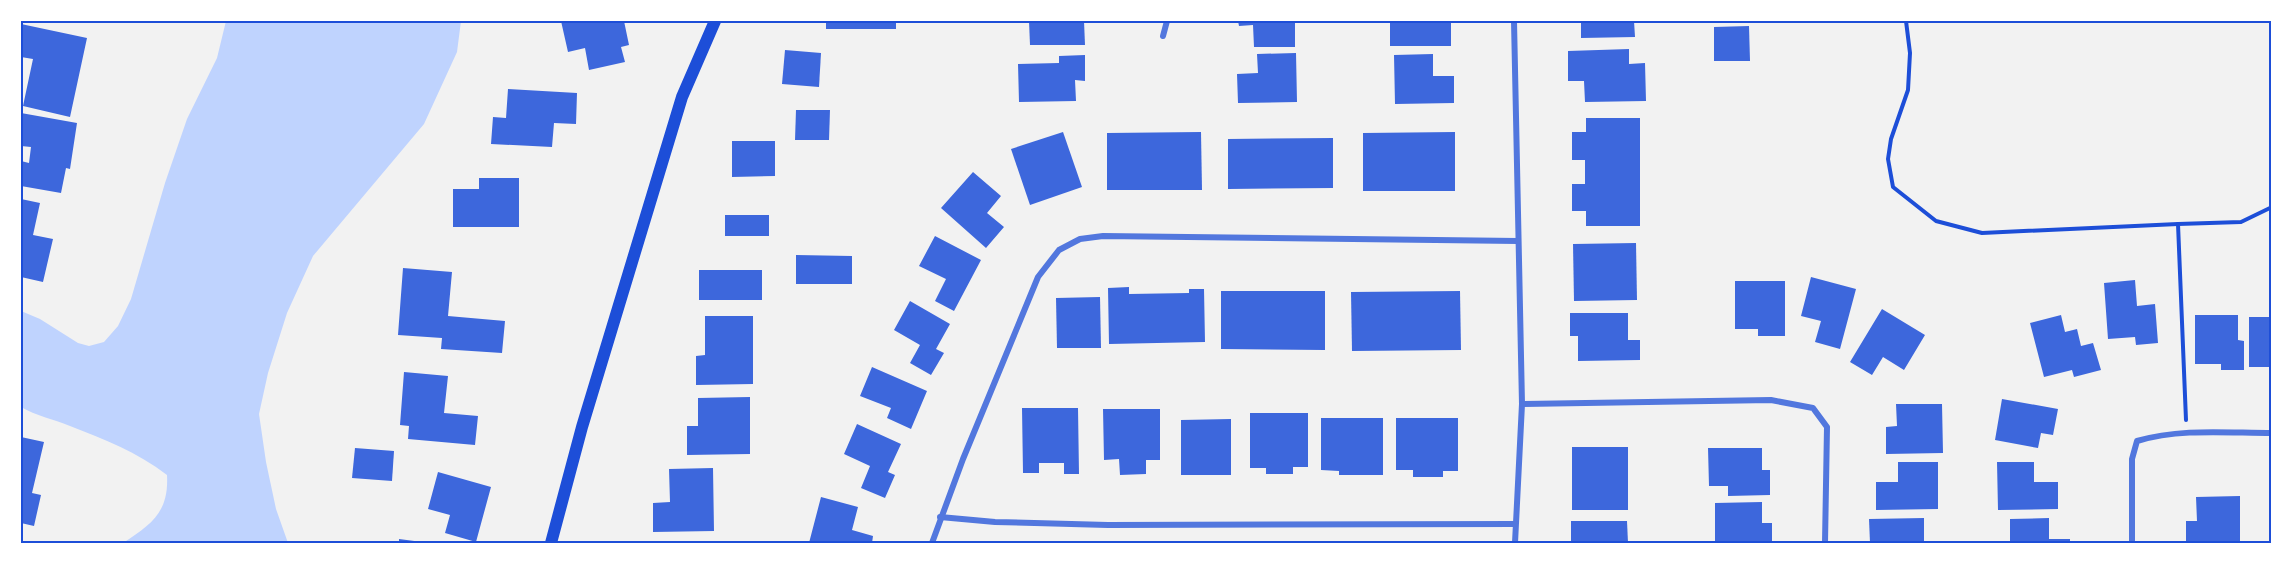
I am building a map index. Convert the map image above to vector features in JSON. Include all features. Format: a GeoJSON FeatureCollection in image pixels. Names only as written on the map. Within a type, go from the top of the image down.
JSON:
{"type":"FeatureCollection","features":[{"type":"Feature","properties":{"kind":"main road"},"geometry":{"type":"LineString","coordinates":[[550,543],[582,427],[682,97],[715,21]]}},
{"type":"Feature","properties":{"kind":"street"},"geometry":{"type":"LineString","coordinates":[[1162,36],[1167,21]]}},
{"type":"Feature","properties":{"kind":"street"},"geometry":{"type":"LineString","coordinates":[[1514,21],[1522,404],[1515,543]]}},
{"type":"Feature","properties":{"kind":"street"},"geometry":{"type":"LineString","coordinates":[[932,543],[940,517],[1038,277],[1059,250],[1080,239],[1103,236],[1518,241]]}},
{"type":"Feature","properties":{"kind":"street"},"geometry":{"type":"LineString","coordinates":[[1522,404],[1771,400],[1813,408],[1827,427],[1825,543]]}},
{"type":"Feature","properties":{"kind":"street"},"geometry":{"type":"LineString","coordinates":[[2132,543],[2132,459],[2137,441],[2159,434],[2186,432],[2272,433]]}},
{"type":"Feature","properties":{"kind":"street"},"geometry":{"type":"LineString","coordinates":[[940,517],[995,522],[1120,525],[1515,524]]}},
{"type":"Feature","properties":{"kind":"path"},"geometry":{"type":"LineString","coordinates":[[1906,21],[1910,52],[1908,90],[1891,138],[1888,159],[1893,187],[1936,221],[1982,233],[2241,222],[2272,207]]}},
{"type":"Feature","properties":{"kind":"path"},"geometry":{"type":"LineString","coordinates":[[2178,224],[2186,432]]}},
{"type":"Feature","properties":{"kind":"water"},"geometry":{"type":"Polygon","coordinates":[[[226,21],[461,21],[457,52],[424,124],[313,256],[287,313],[268,373],[259,414],[276,509],[288,543],[123,543],[157,516],[165,499],[167,475],[144,459],[120,447],[21,407],[21,311],[40,319],[78,343],[89,346],[104,342],[118,326],[131,299],[165,183],[187,119],[217,58],[226,21]]]}},
{"type":"Feature","properties":{"kind":"building"},"geometry":{"type":"Polygon","coordinates":[[[561,21],[624,21],[629,45],[621,47],[625,62],[589,70],[585,48],[568,52],[561,21]]]}},
{"type":"Feature","properties":{"kind":"building"},"geometry":{"type":"Polygon","coordinates":[[[826,21],[896,21],[896,29],[826,29],[826,21]]]}},
{"type":"Feature","properties":{"kind":"building"},"geometry":{"type":"Polygon","coordinates":[[[1029,21],[1084,21],[1085,45],[1030,45],[1029,21]]]}},
{"type":"Feature","properties":{"kind":"building"},"geometry":{"type":"Polygon","coordinates":[[[1238,21],[1295,21],[1295,47],[1254,47],[1253,25],[1239,26],[1238,21]]]}},
{"type":"Feature","properties":{"kind":"building"},"geometry":{"type":"Polygon","coordinates":[[[1390,21],[1451,21],[1451,46],[1390,46],[1390,21]]]}},
{"type":"Feature","properties":{"kind":"building"},"geometry":{"type":"Polygon","coordinates":[[[1581,21],[1634,21],[1635,37],[1581,38],[1581,21]]]}},
{"type":"Feature","properties":{"kind":"building"},"geometry":{"type":"Polygon","coordinates":[[[21,24],[87,38],[70,117],[23,106],[33,59],[21,57],[21,24]]]}},
{"type":"Feature","properties":{"kind":"building"},"geometry":{"type":"Polygon","coordinates":[[[1749,26],[1750,61],[1714,61],[1714,27],[1749,26]]]}},
{"type":"Feature","properties":{"kind":"building"},"geometry":{"type":"Polygon","coordinates":[[[1629,49],[1629,64],[1645,63],[1646,101],[1585,102],[1584,81],[1568,81],[1568,51],[1629,49]]]}},
{"type":"Feature","properties":{"kind":"building"},"geometry":{"type":"Polygon","coordinates":[[[785,50],[821,53],[819,87],[782,84],[785,50]]]}},
{"type":"Feature","properties":{"kind":"building"},"geometry":{"type":"Polygon","coordinates":[[[1296,53],[1297,102],[1238,103],[1237,74],[1258,73],[1257,54],[1296,53]]]}},
{"type":"Feature","properties":{"kind":"building"},"geometry":{"type":"Polygon","coordinates":[[[1433,54],[1433,76],[1454,76],[1454,103],[1395,104],[1394,55],[1433,54]]]}},
{"type":"Feature","properties":{"kind":"building"},"geometry":{"type":"Polygon","coordinates":[[[1085,55],[1085,81],[1075,80],[1076,101],[1019,102],[1018,64],[1059,63],[1059,56],[1085,55]]]}},
{"type":"Feature","properties":{"kind":"building"},"geometry":{"type":"Polygon","coordinates":[[[508,89],[577,93],[576,124],[554,123],[552,147],[491,144],[493,117],[506,118],[508,89]]]}},
{"type":"Feature","properties":{"kind":"building"},"geometry":{"type":"Polygon","coordinates":[[[796,110],[830,110],[829,140],[795,140],[796,110]]]}},
{"type":"Feature","properties":{"kind":"building"},"geometry":{"type":"Polygon","coordinates":[[[21,113],[77,123],[70,169],[66,168],[61,193],[21,186],[21,161],[29,163],[31,147],[21,146],[21,113]]]}},
{"type":"Feature","properties":{"kind":"building"},"geometry":{"type":"Polygon","coordinates":[[[1586,118],[1640,118],[1640,226],[1586,226],[1586,211],[1572,211],[1572,184],[1585,184],[1585,160],[1572,160],[1572,132],[1586,132],[1586,118]]]}},
{"type":"Feature","properties":{"kind":"building"},"geometry":{"type":"Polygon","coordinates":[[[1063,132],[1082,187],[1030,205],[1011,149],[1063,132]]]}},
{"type":"Feature","properties":{"kind":"building"},"geometry":{"type":"Polygon","coordinates":[[[1201,132],[1202,190],[1107,190],[1107,133],[1201,132]]]}},
{"type":"Feature","properties":{"kind":"building"},"geometry":{"type":"Polygon","coordinates":[[[1455,132],[1455,191],[1363,191],[1363,133],[1455,132]]]}},
{"type":"Feature","properties":{"kind":"building"},"geometry":{"type":"Polygon","coordinates":[[[1333,138],[1333,188],[1228,189],[1228,139],[1333,138]]]}},
{"type":"Feature","properties":{"kind":"building"},"geometry":{"type":"Polygon","coordinates":[[[732,141],[775,141],[775,176],[732,177],[732,141]]]}},
{"type":"Feature","properties":{"kind":"building"},"geometry":{"type":"Polygon","coordinates":[[[973,172],[1001,196],[987,213],[1004,227],[986,248],[941,208],[973,172]]]}},
{"type":"Feature","properties":{"kind":"building"},"geometry":{"type":"Polygon","coordinates":[[[479,178],[519,178],[519,227],[453,227],[453,189],[479,189],[479,178]]]}},
{"type":"Feature","properties":{"kind":"building"},"geometry":{"type":"Polygon","coordinates":[[[21,199],[40,203],[33,235],[53,239],[43,282],[21,277],[21,199]]]}},
{"type":"Feature","properties":{"kind":"building"},"geometry":{"type":"Polygon","coordinates":[[[725,215],[769,215],[769,236],[725,236],[725,215]]]}},
{"type":"Feature","properties":{"kind":"building"},"geometry":{"type":"Polygon","coordinates":[[[935,236],[981,260],[954,311],[935,301],[946,279],[919,266],[935,236]]]}},
{"type":"Feature","properties":{"kind":"building"},"geometry":{"type":"Polygon","coordinates":[[[1636,243],[1637,300],[1574,301],[1573,244],[1636,243]]]}},
{"type":"Feature","properties":{"kind":"building"},"geometry":{"type":"Polygon","coordinates":[[[796,255],[852,256],[852,284],[796,284],[796,255]]]}},
{"type":"Feature","properties":{"kind":"building"},"geometry":{"type":"Polygon","coordinates":[[[403,268],[452,272],[448,316],[505,321],[502,353],[441,349],[442,338],[398,335],[403,268]]]}},
{"type":"Feature","properties":{"kind":"building"},"geometry":{"type":"Polygon","coordinates":[[[699,270],[762,270],[762,300],[699,300],[699,270]]]}},
{"type":"Feature","properties":{"kind":"building"},"geometry":{"type":"Polygon","coordinates":[[[1811,277],[1856,289],[1840,349],[1815,342],[1821,321],[1801,316],[1811,277]]]}},
{"type":"Feature","properties":{"kind":"building"},"geometry":{"type":"Polygon","coordinates":[[[2135,280],[2137,306],[2155,304],[2158,343],[2136,345],[2135,337],[2108,339],[2104,283],[2135,280]]]}},
{"type":"Feature","properties":{"kind":"building"},"geometry":{"type":"Polygon","coordinates":[[[1735,281],[1785,281],[1785,336],[1758,336],[1758,329],[1735,329],[1735,281]]]}},
{"type":"Feature","properties":{"kind":"building"},"geometry":{"type":"Polygon","coordinates":[[[1129,287],[1129,294],[1189,293],[1189,289],[1204,289],[1205,342],[1109,344],[1108,288],[1129,287]]]}},
{"type":"Feature","properties":{"kind":"building"},"geometry":{"type":"Polygon","coordinates":[[[1221,291],[1325,291],[1325,350],[1221,349],[1221,291]]]}},
{"type":"Feature","properties":{"kind":"building"},"geometry":{"type":"Polygon","coordinates":[[[1460,291],[1461,350],[1352,351],[1351,292],[1460,291]]]}},
{"type":"Feature","properties":{"kind":"building"},"geometry":{"type":"Polygon","coordinates":[[[1100,297],[1101,348],[1057,348],[1056,298],[1100,297]]]}},
{"type":"Feature","properties":{"kind":"building"},"geometry":{"type":"Polygon","coordinates":[[[910,301],[950,324],[936,349],[944,353],[931,375],[910,363],[920,345],[894,330],[910,301]]]}},
{"type":"Feature","properties":{"kind":"building"},"geometry":{"type":"Polygon","coordinates":[[[1882,309],[1925,335],[1904,370],[1883,357],[1872,375],[1850,362],[1882,309]]]}},
{"type":"Feature","properties":{"kind":"building"},"geometry":{"type":"Polygon","coordinates":[[[1570,313],[1628,313],[1628,340],[1640,340],[1640,360],[1578,361],[1578,336],[1570,336],[1570,313]]]}},
{"type":"Feature","properties":{"kind":"building"},"geometry":{"type":"Polygon","coordinates":[[[2061,315],[2065,332],[2077,329],[2081,346],[2093,343],[2101,370],[2074,377],[2072,370],[2044,377],[2030,323],[2061,315]]]}},
{"type":"Feature","properties":{"kind":"building"},"geometry":{"type":"Polygon","coordinates":[[[2195,315],[2238,315],[2238,340],[2244,341],[2244,370],[2221,370],[2221,364],[2195,364],[2195,315]]]}},
{"type":"Feature","properties":{"kind":"building"},"geometry":{"type":"Polygon","coordinates":[[[705,316],[753,316],[753,384],[696,385],[696,356],[705,355],[705,316]]]}},
{"type":"Feature","properties":{"kind":"building"},"geometry":{"type":"Polygon","coordinates":[[[2249,317],[2272,317],[2272,367],[2249,367],[2249,317]]]}},
{"type":"Feature","properties":{"kind":"building"},"geometry":{"type":"Polygon","coordinates":[[[872,367],[927,391],[911,429],[887,418],[891,408],[860,396],[872,367]]]}},
{"type":"Feature","properties":{"kind":"building"},"geometry":{"type":"Polygon","coordinates":[[[404,372],[448,376],[444,413],[478,416],[475,445],[408,439],[409,426],[400,425],[404,372]]]}},
{"type":"Feature","properties":{"kind":"building"},"geometry":{"type":"Polygon","coordinates":[[[750,397],[750,454],[687,455],[687,426],[698,426],[698,398],[750,397]]]}},
{"type":"Feature","properties":{"kind":"building"},"geometry":{"type":"Polygon","coordinates":[[[2002,399],[2058,409],[2053,435],[2041,433],[2038,448],[1995,440],[2002,399]]]}},
{"type":"Feature","properties":{"kind":"building"},"geometry":{"type":"Polygon","coordinates":[[[1896,404],[1942,404],[1943,453],[1886,454],[1886,427],[1897,426],[1896,404]]]}},
{"type":"Feature","properties":{"kind":"building"},"geometry":{"type":"Polygon","coordinates":[[[1022,408],[1078,408],[1079,474],[1064,474],[1064,463],[1039,463],[1039,473],[1023,473],[1022,408]]]}},
{"type":"Feature","properties":{"kind":"building"},"geometry":{"type":"Polygon","coordinates":[[[1103,409],[1160,409],[1160,460],[1146,460],[1146,474],[1120,475],[1119,459],[1104,460],[1103,409]]]}},
{"type":"Feature","properties":{"kind":"building"},"geometry":{"type":"Polygon","coordinates":[[[1250,413],[1308,413],[1308,467],[1293,467],[1293,474],[1266,474],[1266,468],[1250,468],[1250,413]]]}},
{"type":"Feature","properties":{"kind":"building"},"geometry":{"type":"Polygon","coordinates":[[[1321,418],[1383,418],[1383,475],[1339,475],[1339,471],[1321,470],[1321,418]]]}},
{"type":"Feature","properties":{"kind":"building"},"geometry":{"type":"Polygon","coordinates":[[[1396,418],[1458,418],[1458,471],[1443,471],[1443,477],[1413,477],[1413,470],[1396,470],[1396,418]]]}},
{"type":"Feature","properties":{"kind":"building"},"geometry":{"type":"Polygon","coordinates":[[[1231,419],[1231,475],[1181,475],[1181,420],[1231,419]]]}},
{"type":"Feature","properties":{"kind":"building"},"geometry":{"type":"Polygon","coordinates":[[[857,424],[901,444],[888,472],[895,475],[885,498],[861,488],[870,466],[844,454],[857,424]]]}},
{"type":"Feature","properties":{"kind":"building"},"geometry":{"type":"Polygon","coordinates":[[[21,437],[44,442],[32,493],[41,495],[34,526],[21,523],[21,437]]]}},
{"type":"Feature","properties":{"kind":"building"},"geometry":{"type":"Polygon","coordinates":[[[1572,447],[1628,447],[1628,510],[1572,510],[1572,447]]]}},
{"type":"Feature","properties":{"kind":"building"},"geometry":{"type":"Polygon","coordinates":[[[355,448],[394,451],[392,481],[352,478],[355,448]]]}},
{"type":"Feature","properties":{"kind":"building"},"geometry":{"type":"Polygon","coordinates":[[[1708,448],[1762,448],[1762,470],[1770,470],[1770,495],[1728,496],[1728,486],[1709,486],[1708,448]]]}},
{"type":"Feature","properties":{"kind":"building"},"geometry":{"type":"Polygon","coordinates":[[[1898,462],[1938,462],[1938,509],[1876,510],[1876,482],[1898,482],[1898,462]]]}},
{"type":"Feature","properties":{"kind":"building"},"geometry":{"type":"Polygon","coordinates":[[[1997,462],[2034,462],[2034,482],[2058,482],[2058,509],[1998,510],[1997,462]]]}},
{"type":"Feature","properties":{"kind":"building"},"geometry":{"type":"Polygon","coordinates":[[[713,468],[714,531],[653,532],[653,503],[670,502],[669,469],[713,468]]]}},
{"type":"Feature","properties":{"kind":"building"},"geometry":{"type":"Polygon","coordinates":[[[438,472],[491,487],[476,542],[445,533],[450,515],[428,509],[438,472]]]}},
{"type":"Feature","properties":{"kind":"building"},"geometry":{"type":"Polygon","coordinates":[[[2240,496],[2240,543],[2186,543],[2186,521],[2197,521],[2196,497],[2240,496]]]}},
{"type":"Feature","properties":{"kind":"building"},"geometry":{"type":"Polygon","coordinates":[[[821,497],[858,507],[852,530],[873,536],[872,543],[809,543],[821,497]]]}},
{"type":"Feature","properties":{"kind":"building"},"geometry":{"type":"Polygon","coordinates":[[[1762,502],[1762,523],[1772,523],[1772,543],[1715,543],[1715,503],[1762,502]]]}},
{"type":"Feature","properties":{"kind":"building"},"geometry":{"type":"Polygon","coordinates":[[[1924,518],[1924,543],[1870,543],[1869,519],[1924,518]]]}},
{"type":"Feature","properties":{"kind":"building"},"geometry":{"type":"Polygon","coordinates":[[[2049,518],[2049,539],[2070,539],[2070,543],[2010,543],[2010,519],[2049,518]]]}},
{"type":"Feature","properties":{"kind":"building"},"geometry":{"type":"Polygon","coordinates":[[[1571,521],[1627,521],[1628,543],[1571,543],[1571,521]]]}},
{"type":"Feature","properties":{"kind":"building"},"geometry":{"type":"Polygon","coordinates":[[[399,539],[422,542],[422,543],[399,543],[399,539]]]}}]}
